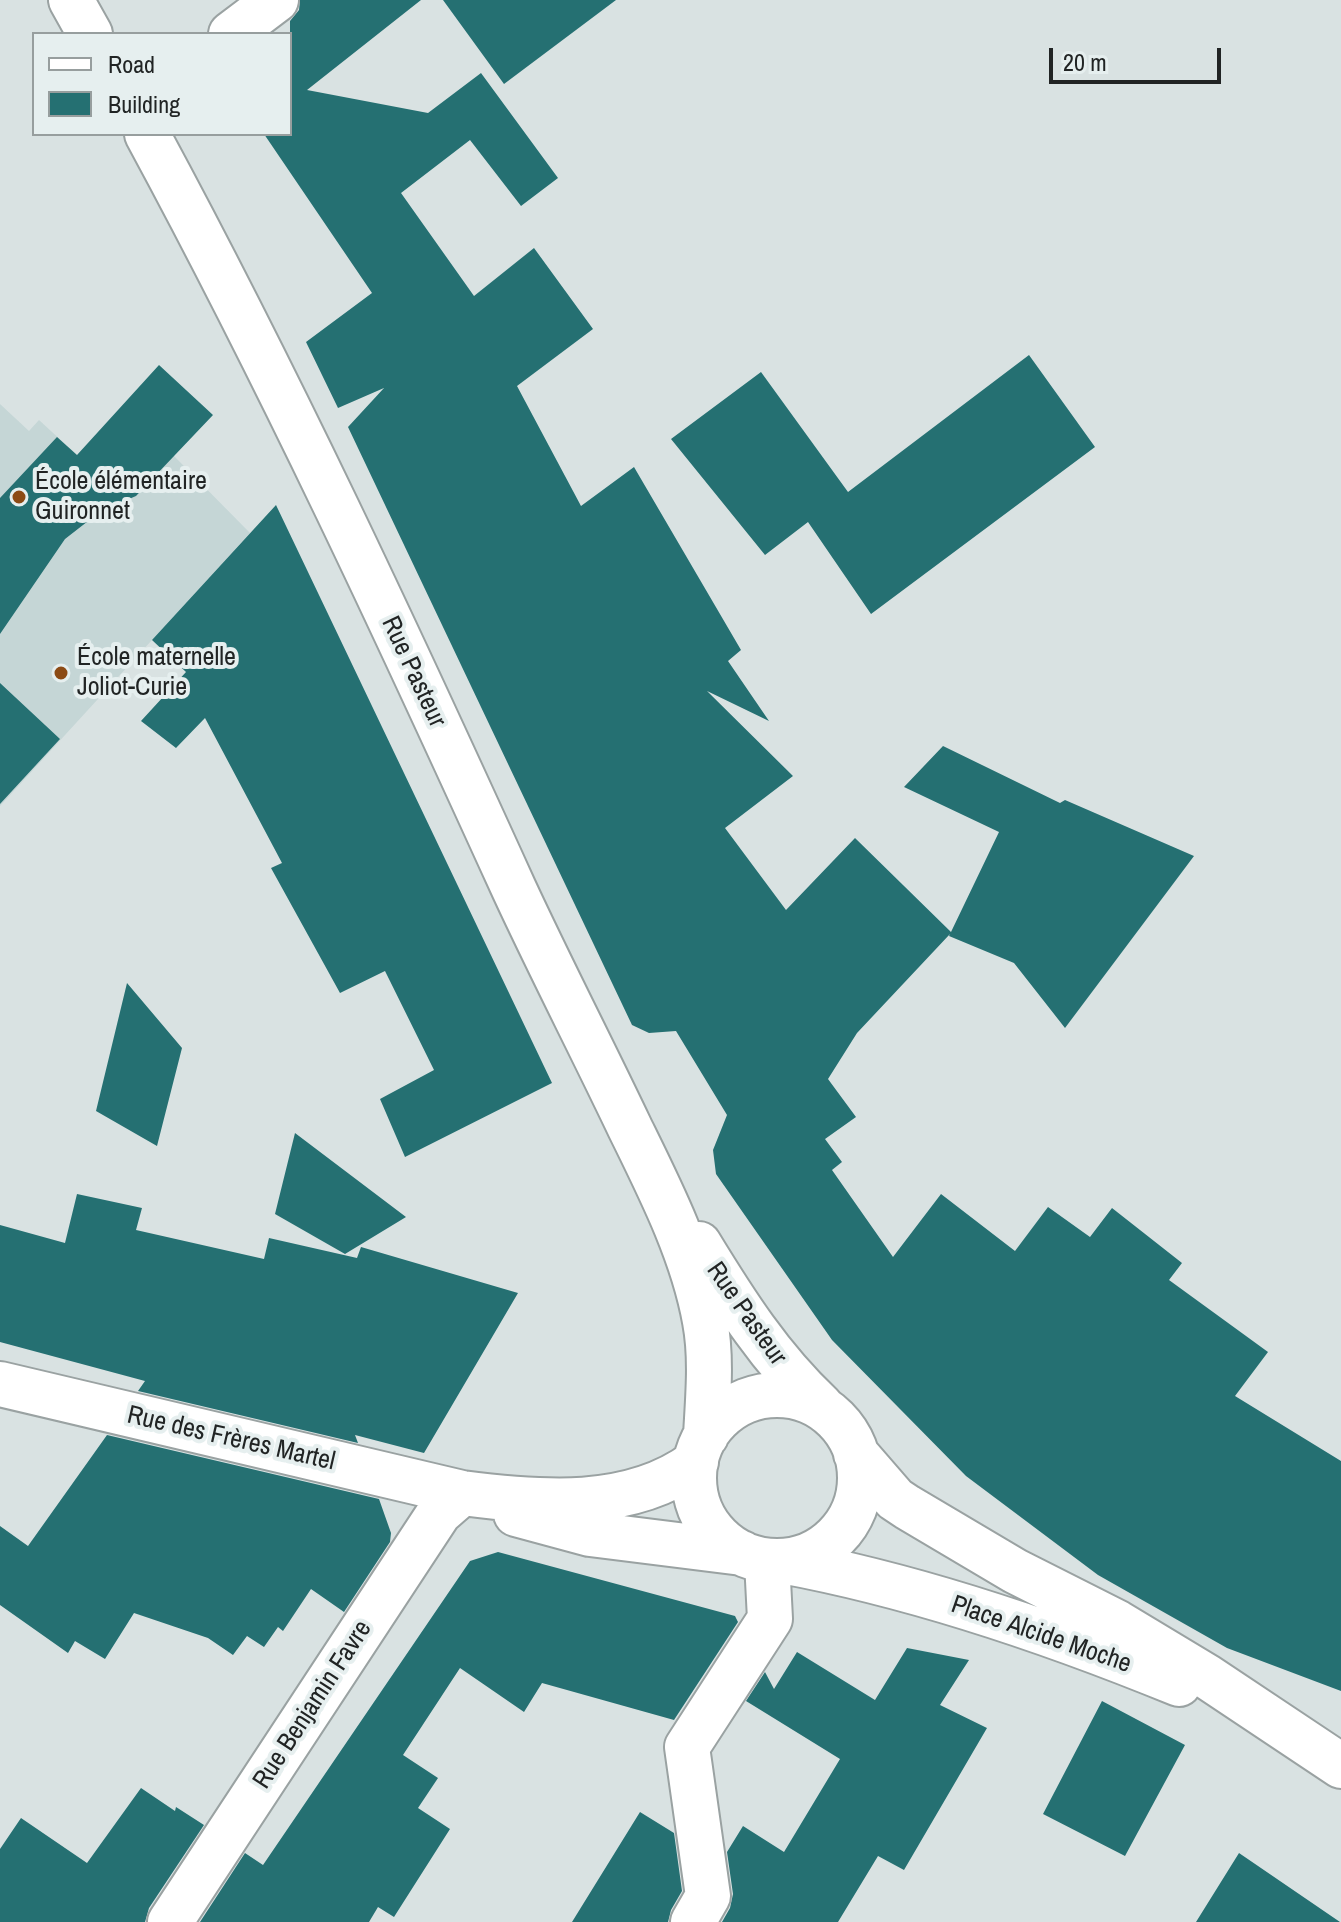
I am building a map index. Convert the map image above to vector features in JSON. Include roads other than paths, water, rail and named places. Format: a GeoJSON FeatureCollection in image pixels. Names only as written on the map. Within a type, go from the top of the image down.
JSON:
{"type":"FeatureCollection","features":[{"type":"Feature","properties":{"kind":"street"},"geometry":{"type":"LineString","coordinates":[[71,0],[89,32]]}},
{"type":"Feature","properties":{"kind":"street"},"geometry":{"type":"LineString","coordinates":[[234,32],[276,0]]}},
{"type":"Feature","properties":{"kind":"street","name":"Rue Pasteur"},"geometry":{"type":"LineString","coordinates":[[148,136],[286,401],[515,890],[672,1213],[706,1323],[708,1361],[701,1449]]}},
{"type":"Feature","properties":{"kind":"street","name":"Rue Pasteur"},"geometry":{"type":"LineString","coordinates":[[672,1213],[697,1242],[761,1341],[786,1372],[825,1410]]}},
{"type":"Feature","properties":{"kind":"street","name":"Rue des Frères Martel"},"geometry":{"type":"LineString","coordinates":[[0,1384],[462,1493],[572,1501],[612,1496],[651,1487],[675,1477],[701,1449]]}},
{"type":"Feature","properties":{"kind":"street"},"geometry":{"type":"LineString","coordinates":[[788,1396],[825,1410],[845,1429],[860,1467],[859,1495],[849,1520],[820,1549],[795,1559],[764,1558],[720,1537],[704,1515],[695,1489],[701,1449],[714,1425],[735,1407],[760,1397],[788,1396]]}},
{"type":"Feature","properties":{"kind":"street","name":"Place Alcide Moche"},"geometry":{"type":"LineString","coordinates":[[856,1454],[895,1499],[907,1507],[1015,1571],[1118,1623],[1206,1676],[1341,1766]]}},
{"type":"Feature","properties":{"kind":"street","name":"Rue des Frères Martel"},"geometry":{"type":"LineString","coordinates":[[462,1493],[509,1512],[569,1530],[764,1558]]}},
{"type":"Feature","properties":{"kind":"street","name":"Rue Benjamin Favre"},"geometry":{"type":"LineString","coordinates":[[170,1922],[439,1513],[462,1493]]}},
{"type":"Feature","properties":{"kind":"street"},"geometry":{"type":"LineString","coordinates":[[693,1922],[708,1896],[687,1747],[770,1619],[764,1558]]}},
{"type":"Feature","properties":{"kind":"street","name":"Place Alcide Moche"},"geometry":{"type":"LineString","coordinates":[[764,1558],[851,1575],[1034,1630],[1163,1678],[1292,1733]]}},
{"type":"Feature","properties":{"kind":"place","name":"École élémentaire Guironnet"},"geometry":{"type":"Point","coordinates":[19,497]}},
{"type":"Feature","properties":{"kind":"place","name":"École maternelle Joliot-Curie"},"geometry":{"type":"Point","coordinates":[61,673]}}]}
